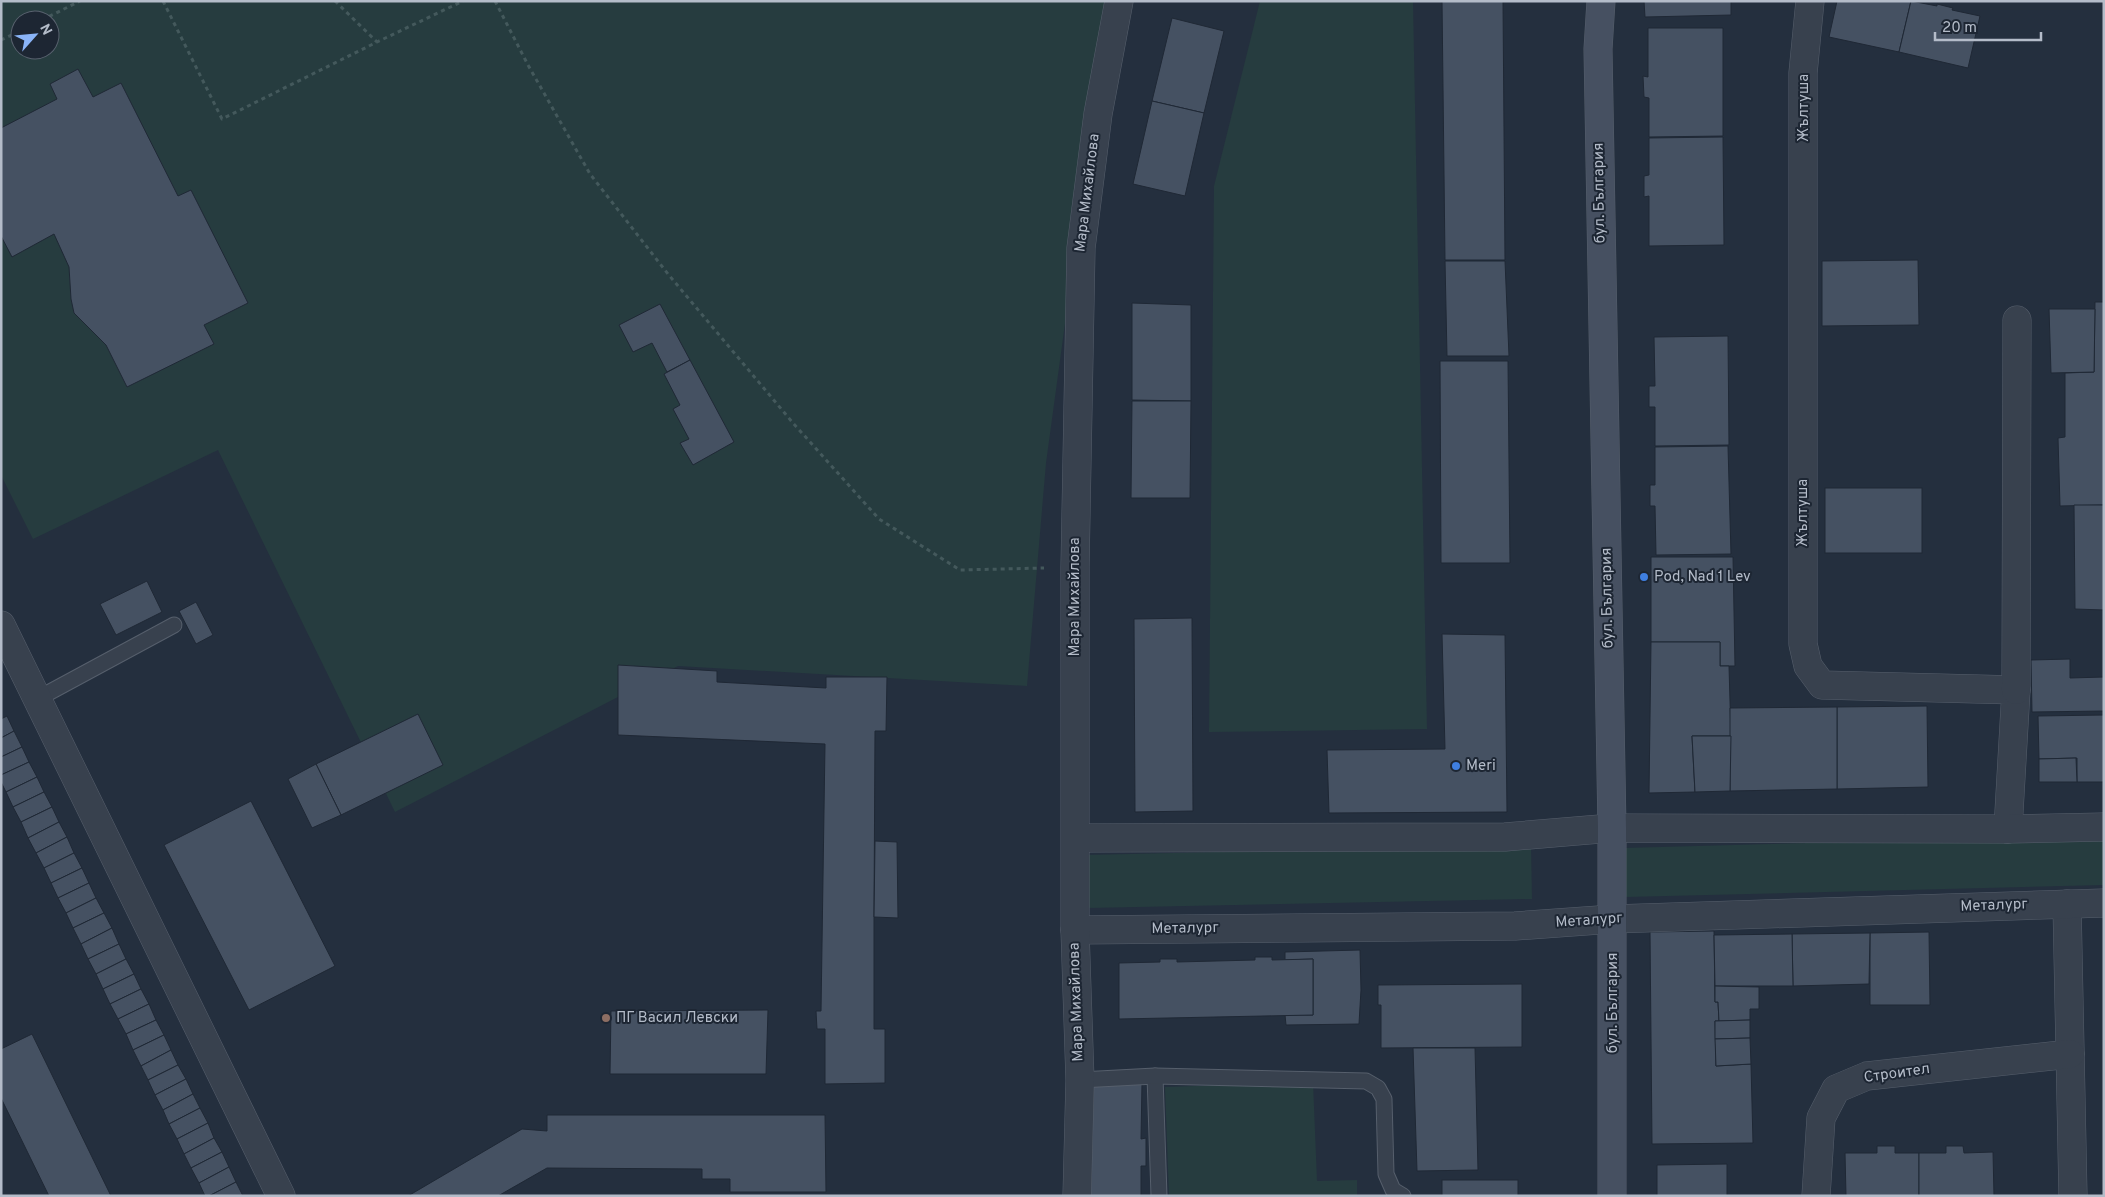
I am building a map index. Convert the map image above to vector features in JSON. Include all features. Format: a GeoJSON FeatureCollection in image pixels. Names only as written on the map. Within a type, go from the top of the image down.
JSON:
{"type":"FeatureCollection","features":[{"type":"Feature","properties":{"kind":"main road","name":"бул. България"},"geometry":{"type":"LineString","coordinates":[[1601,1],[1598,49],[1613,919],[1612,1196]]}},
{"type":"Feature","properties":{"kind":"street","name":"Мара Михайлова"},"geometry":{"type":"LineString","coordinates":[[1077,1196],[1080,1080],[1075,930],[1075,567],[1081,248],[1098,114],[1119,1]]}},
{"type":"Feature","properties":{"kind":"street","name":"Жълтуша"},"geometry":{"type":"LineString","coordinates":[[1810,1],[1803,73],[1803,644],[1808,666],[1822,685],[2016,690]]}},
{"type":"Feature","properties":{"kind":"street"},"geometry":{"type":"LineString","coordinates":[[2008,829],[2016,690],[2017,320]]}},
{"type":"Feature","properties":{"kind":"street"},"geometry":{"type":"LineString","coordinates":[[1,625],[281,1196]]}},
{"type":"Feature","properties":{"kind":"street"},"geometry":{"type":"LineString","coordinates":[[1076,838],[1505,837],[1612,828],[2008,829],[2104,827]]}},
{"type":"Feature","properties":{"kind":"street","name":"Металург"},"geometry":{"type":"LineString","coordinates":[[1075,930],[1515,926],[1613,919],[2104,903]]}},
{"type":"Feature","properties":{"kind":"street"},"geometry":{"type":"LineString","coordinates":[[2067,904],[2073,1196]]}},
{"type":"Feature","properties":{"kind":"street","name":"Строител"},"geometry":{"type":"LineString","coordinates":[[1816,1196],[1821,1118],[1836,1089],[1867,1076],[2070,1054]]}},
{"type":"Feature","properties":{"kind":"lane"},"geometry":{"type":"LineString","coordinates":[[37,699],[174,625]]}},
{"type":"Feature","properties":{"kind":"lane"},"geometry":{"type":"LineString","coordinates":[[1156,1076],[1159,1196]]}},
{"type":"Feature","properties":{"kind":"lane"},"geometry":{"type":"LineString","coordinates":[[1080,1080],[1156,1076],[1366,1081],[1378,1088],[1384,1099],[1386,1174],[1393,1190],[1403,1196]]}},
{"type":"Feature","properties":{"kind":"path"},"geometry":{"type":"LineString","coordinates":[[60,11],[80,1]]}},
{"type":"Feature","properties":{"kind":"path"},"geometry":{"type":"LineString","coordinates":[[163,1],[222,119],[463,1]]}},
{"type":"Feature","properties":{"kind":"path"},"geometry":{"type":"LineString","coordinates":[[335,1],[377,42]]}},
{"type":"Feature","properties":{"kind":"path"},"geometry":{"type":"LineString","coordinates":[[495,1],[528,65],[590,174],[681,289],[793,423],[879,519],[960,570],[1075,567]]}},
{"type":"Feature","properties":{"kind":"green space"},"geometry":{"type":"Polygon","coordinates":[[[1,1],[1109,1],[1046,463],[1027,686],[678,666],[395,812],[218,450],[33,539],[1,475],[1,1]]]}},
{"type":"Feature","properties":{"kind":"green space"},"geometry":{"type":"Polygon","coordinates":[[[1260,1],[1413,1],[1427,729],[1209,732],[1214,186],[1260,1]]]}},
{"type":"Feature","properties":{"kind":"green space"},"geometry":{"type":"Polygon","coordinates":[[[2104,835],[2104,885],[1626,897],[1624,848],[2104,835]]]}},
{"type":"Feature","properties":{"kind":"green space"},"geometry":{"type":"Polygon","coordinates":[[[1531,845],[1532,899],[1088,908],[1086,855],[1531,845]]]}},
{"type":"Feature","properties":{"kind":"green space"},"geometry":{"type":"Polygon","coordinates":[[[1313,1082],[1317,1181],[1357,1180],[1357,1196],[1169,1196],[1165,1087],[1313,1082]]]}},
{"type":"Feature","properties":{"kind":"building"},"geometry":{"type":"Polygon","coordinates":[[[1442,1],[1503,1],[1505,260],[1445,260],[1442,1]]]}},
{"type":"Feature","properties":{"kind":"building"},"geometry":{"type":"Polygon","coordinates":[[[1644,1],[1731,1],[1731,15],[1645,17],[1644,1]]]}},
{"type":"Feature","properties":{"kind":"building"},"geometry":{"type":"Polygon","coordinates":[[[1837,1],[1911,1],[1899,52],[1829,37],[1837,1]]]}},
{"type":"Feature","properties":{"kind":"building"},"geometry":{"type":"Polygon","coordinates":[[[1911,1],[1937,6],[1937,4],[1953,8],[1952,10],[1980,16],[1968,68],[1899,52],[1911,1]]]}},
{"type":"Feature","properties":{"kind":"building"},"geometry":{"type":"Polygon","coordinates":[[[1172,18],[1224,31],[1204,113],[1152,101],[1172,18]]]}},
{"type":"Feature","properties":{"kind":"building"},"geometry":{"type":"Polygon","coordinates":[[[1648,28],[1723,28],[1723,136],[1649,137],[1649,98],[1644,97],[1643,76],[1648,77],[1648,28]]]}},
{"type":"Feature","properties":{"kind":"building"},"geometry":{"type":"Polygon","coordinates":[[[78,69],[93,97],[121,83],[178,196],[191,190],[248,303],[204,325],[214,344],[127,387],[106,345],[74,313],[69,267],[54,234],[12,257],[1,236],[1,128],[57,99],[50,84],[78,69]]]}},
{"type":"Feature","properties":{"kind":"building"},"geometry":{"type":"Polygon","coordinates":[[[1152,101],[1204,113],[1185,196],[1133,184],[1152,101]]]}},
{"type":"Feature","properties":{"kind":"building"},"geometry":{"type":"Polygon","coordinates":[[[1723,137],[1724,245],[1649,246],[1649,196],[1644,197],[1644,176],[1649,175],[1649,138],[1723,137]]]}},
{"type":"Feature","properties":{"kind":"building"},"geometry":{"type":"Polygon","coordinates":[[[1918,260],[1919,325],[1822,326],[1822,261],[1918,260]]]}},
{"type":"Feature","properties":{"kind":"building"},"geometry":{"type":"Polygon","coordinates":[[[1445,261],[1505,261],[1509,356],[1447,356],[1445,261]]]}},
{"type":"Feature","properties":{"kind":"building"},"geometry":{"type":"Polygon","coordinates":[[[2095,302],[2104,302],[2104,505],[2060,506],[2058,438],[2065,437],[2065,373],[2094,372],[2095,302]]]}},
{"type":"Feature","properties":{"kind":"building"},"geometry":{"type":"Polygon","coordinates":[[[1132,303],[1191,305],[1191,401],[1132,400],[1132,303]]]}},
{"type":"Feature","properties":{"kind":"building"},"geometry":{"type":"Polygon","coordinates":[[[660,304],[690,360],[667,372],[652,343],[633,352],[619,325],[660,304]]]}},
{"type":"Feature","properties":{"kind":"building"},"geometry":{"type":"Polygon","coordinates":[[[2049,309],[2095,309],[2094,372],[2051,373],[2049,309]]]}},
{"type":"Feature","properties":{"kind":"building"},"geometry":{"type":"Polygon","coordinates":[[[1728,336],[1729,445],[1655,446],[1655,407],[1649,407],[1649,386],[1655,386],[1654,337],[1728,336]]]}},
{"type":"Feature","properties":{"kind":"building"},"geometry":{"type":"Polygon","coordinates":[[[690,360],[734,442],[693,465],[680,443],[689,439],[673,409],[680,405],[664,374],[690,360]]]}},
{"type":"Feature","properties":{"kind":"building"},"geometry":{"type":"Polygon","coordinates":[[[1440,361],[1508,361],[1510,563],[1441,563],[1440,361]]]}},
{"type":"Feature","properties":{"kind":"building"},"geometry":{"type":"Polygon","coordinates":[[[1132,401],[1191,401],[1190,498],[1131,498],[1132,401]]]}},
{"type":"Feature","properties":{"kind":"building"},"geometry":{"type":"Polygon","coordinates":[[[1728,446],[1731,554],[1656,555],[1655,506],[1650,506],[1650,485],[1655,485],[1655,447],[1728,446]]]}},
{"type":"Feature","properties":{"kind":"building"},"geometry":{"type":"Polygon","coordinates":[[[1825,488],[1922,488],[1922,553],[1825,553],[1825,488]]]}},
{"type":"Feature","properties":{"kind":"building"},"geometry":{"type":"Polygon","coordinates":[[[2074,505],[2104,505],[2104,610],[2075,609],[2074,505]]]}},
{"type":"Feature","properties":{"kind":"building"},"geometry":{"type":"Polygon","coordinates":[[[1651,557],[1733,557],[1735,666],[1720,666],[1720,642],[1651,642],[1651,557]]]}},
{"type":"Feature","properties":{"kind":"building"},"geometry":{"type":"Polygon","coordinates":[[[147,581],[162,612],[116,635],[100,604],[147,581]]]}},
{"type":"Feature","properties":{"kind":"building"},"geometry":{"type":"Polygon","coordinates":[[[196,602],[213,635],[196,644],[179,611],[196,602]]]}},
{"type":"Feature","properties":{"kind":"building"},"geometry":{"type":"Polygon","coordinates":[[[1192,618],[1193,811],[1135,812],[1134,619],[1192,618]]]}},
{"type":"Feature","properties":{"kind":"building"},"geometry":{"type":"Polygon","coordinates":[[[1442,634],[1505,635],[1507,812],[1329,813],[1327,750],[1445,749],[1442,634]]]}},
{"type":"Feature","properties":{"kind":"building"},"geometry":{"type":"Polygon","coordinates":[[[1651,642],[1720,642],[1720,666],[1729,666],[1731,736],[1692,736],[1695,792],[1649,793],[1651,642]]]}},
{"type":"Feature","properties":{"kind":"building"},"geometry":{"type":"Polygon","coordinates":[[[2070,659],[2070,678],[2104,677],[2104,711],[2032,712],[2031,660],[2070,659]]]}},
{"type":"Feature","properties":{"kind":"building"},"geometry":{"type":"Polygon","coordinates":[[[618,665],[717,671],[717,682],[826,688],[826,677],[887,677],[886,731],[875,731],[874,917],[874,1029],[885,1029],[885,1083],[825,1084],[825,1029],[817,1029],[816,1011],[821,1011],[825,744],[618,735],[618,665]]]}},
{"type":"Feature","properties":{"kind":"building"},"geometry":{"type":"Polygon","coordinates":[[[1927,706],[1928,787],[1837,789],[1837,707],[1927,706]]]}},
{"type":"Feature","properties":{"kind":"building"},"geometry":{"type":"Polygon","coordinates":[[[1837,707],[1837,789],[1730,791],[1730,708],[1837,707]]]}},
{"type":"Feature","properties":{"kind":"building"},"geometry":{"type":"Polygon","coordinates":[[[418,714],[443,765],[341,815],[316,764],[418,714]]]}},
{"type":"Feature","properties":{"kind":"building"},"geometry":{"type":"Polygon","coordinates":[[[2104,715],[2104,782],[2077,782],[2077,758],[2039,759],[2038,716],[2104,715]]]}},
{"type":"Feature","properties":{"kind":"building"},"geometry":{"type":"Polygon","coordinates":[[[7,716],[14,731],[1,738],[1,719],[7,716]]]}},
{"type":"Feature","properties":{"kind":"building"},"geometry":{"type":"Polygon","coordinates":[[[14,731],[22,747],[1,757],[1,738],[14,731]]]}},
{"type":"Feature","properties":{"kind":"building"},"geometry":{"type":"Polygon","coordinates":[[[1692,736],[1731,736],[1730,791],[1695,792],[1692,736]]]}},
{"type":"Feature","properties":{"kind":"building"},"geometry":{"type":"Polygon","coordinates":[[[22,747],[29,762],[1,775],[1,757],[22,747]]]}},
{"type":"Feature","properties":{"kind":"building"},"geometry":{"type":"Polygon","coordinates":[[[2076,758],[2077,782],[2039,782],[2039,759],[2076,758]]]}},
{"type":"Feature","properties":{"kind":"building"},"geometry":{"type":"Polygon","coordinates":[[[29,762],[37,777],[6,792],[1,782],[1,775],[29,762]]]}},
{"type":"Feature","properties":{"kind":"building"},"geometry":{"type":"Polygon","coordinates":[[[316,764],[341,815],[312,828],[288,779],[316,764]]]}},
{"type":"Feature","properties":{"kind":"building"},"geometry":{"type":"Polygon","coordinates":[[[37,777],[44,792],[13,807],[6,792],[37,777]]]}},
{"type":"Feature","properties":{"kind":"building"},"geometry":{"type":"Polygon","coordinates":[[[44,792],[52,807],[21,822],[13,807],[44,792]]]}},
{"type":"Feature","properties":{"kind":"building"},"geometry":{"type":"Polygon","coordinates":[[[251,801],[335,966],[249,1010],[164,845],[251,801]]]}},
{"type":"Feature","properties":{"kind":"building"},"geometry":{"type":"Polygon","coordinates":[[[52,807],[59,822],[28,838],[21,822],[52,807]]]}},
{"type":"Feature","properties":{"kind":"building"},"geometry":{"type":"Polygon","coordinates":[[[59,822],[67,837],[36,853],[28,838],[59,822]]]}},
{"type":"Feature","properties":{"kind":"building"},"geometry":{"type":"Polygon","coordinates":[[[67,837],[74,853],[44,868],[36,853],[67,837]]]}},
{"type":"Feature","properties":{"kind":"building"},"geometry":{"type":"Polygon","coordinates":[[[875,841],[897,842],[898,918],[874,917],[875,841]]]}},
{"type":"Feature","properties":{"kind":"building"},"geometry":{"type":"Polygon","coordinates":[[[74,853],[82,868],[51,883],[44,868],[74,853]]]}},
{"type":"Feature","properties":{"kind":"building"},"geometry":{"type":"Polygon","coordinates":[[[82,868],[89,883],[58,898],[51,883],[82,868]]]}},
{"type":"Feature","properties":{"kind":"building"},"geometry":{"type":"Polygon","coordinates":[[[89,883],[96,898],[66,913],[58,898],[89,883]]]}},
{"type":"Feature","properties":{"kind":"building"},"geometry":{"type":"Polygon","coordinates":[[[96,898],[104,913],[73,928],[66,913],[96,898]]]}},
{"type":"Feature","properties":{"kind":"building"},"geometry":{"type":"Polygon","coordinates":[[[104,913],[112,928],[81,944],[73,928],[104,913]]]}},
{"type":"Feature","properties":{"kind":"building"},"geometry":{"type":"Polygon","coordinates":[[[112,928],[119,944],[88,959],[81,944],[112,928]]]}},
{"type":"Feature","properties":{"kind":"building"},"geometry":{"type":"Polygon","coordinates":[[[1714,931],[1715,1002],[1718,1002],[1719,1021],[1715,1021],[1716,1066],[1751,1064],[1753,1143],[1652,1144],[1650,932],[1714,931]]]}},
{"type":"Feature","properties":{"kind":"building"},"geometry":{"type":"Polygon","coordinates":[[[1929,932],[1930,1005],[1870,1005],[1870,933],[1929,932]]]}},
{"type":"Feature","properties":{"kind":"building"},"geometry":{"type":"Polygon","coordinates":[[[1870,933],[1869,984],[1793,986],[1792,934],[1870,933]]]}},
{"type":"Feature","properties":{"kind":"building"},"geometry":{"type":"Polygon","coordinates":[[[1792,934],[1793,986],[1715,986],[1714,935],[1792,934]]]}},
{"type":"Feature","properties":{"kind":"building"},"geometry":{"type":"Polygon","coordinates":[[[119,944],[126,959],[96,974],[88,959],[119,944]]]}},
{"type":"Feature","properties":{"kind":"building"},"geometry":{"type":"Polygon","coordinates":[[[1360,950],[1361,990],[1359,1024],[1286,1025],[1285,1015],[1313,1015],[1313,959],[1285,960],[1285,952],[1360,950]]]}},
{"type":"Feature","properties":{"kind":"building"},"geometry":{"type":"Polygon","coordinates":[[[1255,957],[1272,957],[1272,960],[1313,959],[1313,1015],[1119,1019],[1119,963],[1160,962],[1160,959],[1177,959],[1177,962],[1255,960],[1255,957]]]}},
{"type":"Feature","properties":{"kind":"building"},"geometry":{"type":"Polygon","coordinates":[[[126,959],[134,974],[103,989],[96,974],[126,959]]]}},
{"type":"Feature","properties":{"kind":"building"},"geometry":{"type":"Polygon","coordinates":[[[134,974],[141,989],[110,1004],[103,989],[134,974]]]}},
{"type":"Feature","properties":{"kind":"building"},"geometry":{"type":"Polygon","coordinates":[[[1522,984],[1522,1047],[1381,1048],[1381,1005],[1378,1005],[1378,985],[1522,984]]]}},
{"type":"Feature","properties":{"kind":"building"},"geometry":{"type":"Polygon","coordinates":[[[1715,986],[1759,987],[1759,1009],[1750,1009],[1750,1020],[1719,1021],[1718,1002],[1715,1002],[1715,986]]]}},
{"type":"Feature","properties":{"kind":"building"},"geometry":{"type":"Polygon","coordinates":[[[141,989],[149,1004],[118,1019],[110,1004],[141,989]]]}},
{"type":"Feature","properties":{"kind":"building"},"geometry":{"type":"Polygon","coordinates":[[[149,1004],[156,1020],[126,1034],[118,1019],[149,1004]]]}},
{"type":"Feature","properties":{"kind":"building"},"geometry":{"type":"Polygon","coordinates":[[[768,1010],[766,1074],[610,1074],[611,1011],[768,1010]]]}},
{"type":"Feature","properties":{"kind":"building"},"geometry":{"type":"Polygon","coordinates":[[[156,1020],[164,1035],[133,1050],[126,1034],[156,1020]]]}},
{"type":"Feature","properties":{"kind":"building"},"geometry":{"type":"Polygon","coordinates":[[[1750,1020],[1750,1038],[1715,1039],[1715,1021],[1750,1020]]]}},
{"type":"Feature","properties":{"kind":"building"},"geometry":{"type":"Polygon","coordinates":[[[32,1034],[111,1196],[49,1196],[1,1098],[1,1049],[32,1034]]]}},
{"type":"Feature","properties":{"kind":"building"},"geometry":{"type":"Polygon","coordinates":[[[164,1035],[171,1050],[141,1066],[133,1050],[164,1035]]]}},
{"type":"Feature","properties":{"kind":"building"},"geometry":{"type":"Polygon","coordinates":[[[1750,1038],[1751,1064],[1716,1066],[1715,1039],[1750,1038]]]}},
{"type":"Feature","properties":{"kind":"building"},"geometry":{"type":"Polygon","coordinates":[[[1413,1048],[1475,1048],[1478,1170],[1417,1171],[1413,1048]]]}},
{"type":"Feature","properties":{"kind":"building"},"geometry":{"type":"Polygon","coordinates":[[[171,1050],[178,1065],[148,1080],[141,1066],[171,1050]]]}},
{"type":"Feature","properties":{"kind":"building"},"geometry":{"type":"Polygon","coordinates":[[[178,1065],[186,1079],[155,1095],[148,1080],[178,1065]]]}},
{"type":"Feature","properties":{"kind":"building"},"geometry":{"type":"Polygon","coordinates":[[[186,1079],[193,1094],[163,1110],[155,1095],[186,1079]]]}},
{"type":"Feature","properties":{"kind":"building"},"geometry":{"type":"Polygon","coordinates":[[[1142,1083],[1141,1139],[1146,1138],[1146,1166],[1141,1166],[1141,1196],[1089,1196],[1088,1084],[1142,1083]]]}},
{"type":"Feature","properties":{"kind":"building"},"geometry":{"type":"Polygon","coordinates":[[[193,1094],[200,1108],[169,1124],[163,1110],[193,1094]]]}},
{"type":"Feature","properties":{"kind":"building"},"geometry":{"type":"Polygon","coordinates":[[[200,1108],[208,1123],[177,1139],[169,1124],[200,1108]]]}},
{"type":"Feature","properties":{"kind":"building"},"geometry":{"type":"Polygon","coordinates":[[[547,1115],[825,1115],[826,1192],[730,1192],[730,1179],[702,1179],[702,1169],[547,1168],[498,1196],[408,1196],[522,1129],[547,1131],[547,1115]]]}},
{"type":"Feature","properties":{"kind":"building"},"geometry":{"type":"Polygon","coordinates":[[[208,1123],[214,1138],[184,1154],[177,1139],[208,1123]]]}},
{"type":"Feature","properties":{"kind":"building"},"geometry":{"type":"Polygon","coordinates":[[[214,1138],[222,1152],[191,1168],[184,1154],[214,1138]]]}},
{"type":"Feature","properties":{"kind":"building"},"geometry":{"type":"Polygon","coordinates":[[[1877,1146],[1895,1146],[1895,1153],[1919,1153],[1919,1196],[1846,1196],[1845,1153],[1877,1153],[1877,1146]]]}},
{"type":"Feature","properties":{"kind":"building"},"geometry":{"type":"Polygon","coordinates":[[[1946,1146],[1963,1146],[1964,1153],[1993,1152],[1994,1196],[1919,1196],[1919,1153],[1946,1153],[1946,1146]]]}},
{"type":"Feature","properties":{"kind":"building"},"geometry":{"type":"Polygon","coordinates":[[[222,1152],[229,1167],[199,1183],[191,1168],[222,1152]]]}},
{"type":"Feature","properties":{"kind":"building"},"geometry":{"type":"Polygon","coordinates":[[[1727,1164],[1727,1196],[1657,1196],[1657,1165],[1727,1164]]]}},
{"type":"Feature","properties":{"kind":"building"},"geometry":{"type":"Polygon","coordinates":[[[229,1167],[236,1182],[209,1196],[205,1196],[199,1183],[229,1167]]]}},
{"type":"Feature","properties":{"kind":"building"},"geometry":{"type":"Polygon","coordinates":[[[1442,1180],[1518,1180],[1518,1196],[1442,1196],[1442,1180]]]}},
{"type":"Feature","properties":{"kind":"building"},"geometry":{"type":"Polygon","coordinates":[[[236,1182],[243,1196],[209,1196],[236,1182]]]}},
{"type":"Feature","properties":{"kind":"place","name":"Pod, Nad 1 Lev"},"geometry":{"type":"Point","coordinates":[1644,577]}},
{"type":"Feature","properties":{"kind":"place","name":"Meri"},"geometry":{"type":"Point","coordinates":[1456,766]}},
{"type":"Feature","properties":{"kind":"place","name":"ПГ Васил Левски"},"geometry":{"type":"Point","coordinates":[606,1018]}}]}
